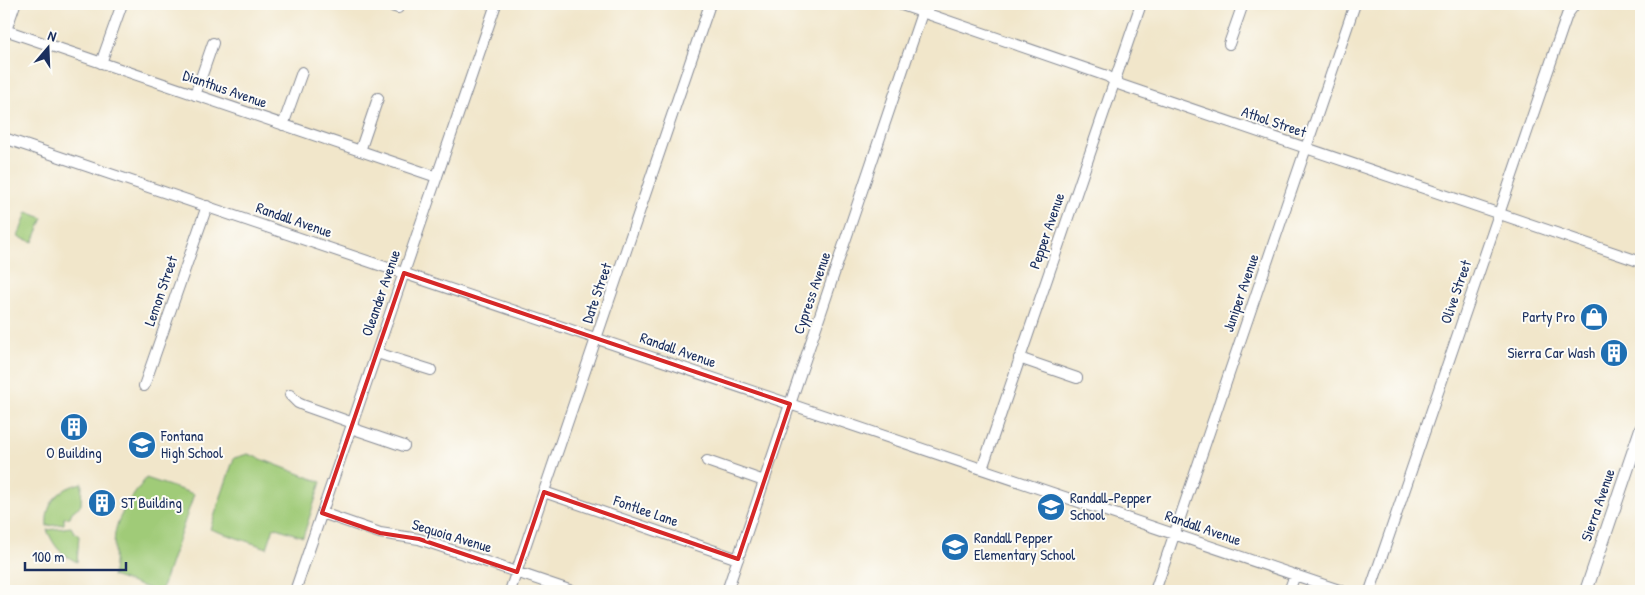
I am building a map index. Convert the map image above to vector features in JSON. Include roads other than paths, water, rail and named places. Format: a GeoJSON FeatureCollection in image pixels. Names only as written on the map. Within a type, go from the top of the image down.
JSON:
{"type":"FeatureCollection","features":[{"type":"Feature","properties":{"kind":"main road"},"geometry":{"type":"LineString","coordinates":[[4,32],[14,4]]}},
{"type":"Feature","properties":{"kind":"main road","name":"Sierra Avenue"},"geometry":{"type":"LineString","coordinates":[[1586,591],[1641,430]]}},
{"type":"Feature","properties":{"kind":"street"},"geometry":{"type":"LineString","coordinates":[[101,63],[122,4]]}},
{"type":"Feature","properties":{"kind":"street"},"geometry":{"type":"LineString","coordinates":[[385,4],[398,8]]}},
{"type":"Feature","properties":{"kind":"street","name":"Oleander Avenue"},"geometry":{"type":"LineString","coordinates":[[296,591],[496,4]]}},
{"type":"Feature","properties":{"kind":"street","name":"Date Street"},"geometry":{"type":"LineString","coordinates":[[510,591],[710,4]]}},
{"type":"Feature","properties":{"kind":"street","name":"Athol Street"},"geometry":{"type":"LineString","coordinates":[[899,4],[924,8],[1114,80],[1121,85],[1641,262]]}},
{"type":"Feature","properties":{"kind":"street","name":"Pepper Avenue"},"geometry":{"type":"LineString","coordinates":[[982,469],[1018,358],[1141,4]]}},
{"type":"Feature","properties":{"kind":"street"},"geometry":{"type":"LineString","coordinates":[[1229,44],[1243,4]]}},
{"type":"Feature","properties":{"kind":"street","name":"Juniper Avenue"},"geometry":{"type":"LineString","coordinates":[[1155,591],[1355,4]]}},
{"type":"Feature","properties":{"kind":"street","name":"Olive Street"},"geometry":{"type":"LineString","coordinates":[[1370,591],[1567,15],[1575,4]]}},
{"type":"Feature","properties":{"kind":"street","name":"Cypress Avenue"},"geometry":{"type":"LineString","coordinates":[[727,591],[924,8]]}},
{"type":"Feature","properties":{"kind":"street","name":"Dianthus Avenue"},"geometry":{"type":"LineString","coordinates":[[4,32],[437,176]]}},
{"type":"Feature","properties":{"kind":"street"},"geometry":{"type":"LineString","coordinates":[[195,95],[213,43]]}},
{"type":"Feature","properties":{"kind":"street"},"geometry":{"type":"LineString","coordinates":[[283,125],[302,72]]}},
{"type":"Feature","properties":{"kind":"street"},"geometry":{"type":"LineString","coordinates":[[360,151],[378,98]]}},
{"type":"Feature","properties":{"kind":"street","name":"Randall Avenue"},"geometry":{"type":"LineString","coordinates":[[4,138],[1342,591]]}},
{"type":"Feature","properties":{"kind":"street","name":"Lemon Street"},"geometry":{"type":"LineString","coordinates":[[144,386],[207,206]]}},
{"type":"Feature","properties":{"kind":"street"},"geometry":{"type":"LineString","coordinates":[[377,353],[431,370]]}},
{"type":"Feature","properties":{"kind":"street"},"geometry":{"type":"LineString","coordinates":[[1018,358],[1077,378]]}},
{"type":"Feature","properties":{"kind":"street"},"geometry":{"type":"LineString","coordinates":[[290,395],[298,403],[404,446]]}},
{"type":"Feature","properties":{"kind":"street"},"geometry":{"type":"LineString","coordinates":[[707,461],[764,481]]}},
{"type":"Feature","properties":{"kind":"street","name":"Fontlee Lane"},"geometry":{"type":"LineString","coordinates":[[544,492],[738,558]]}},
{"type":"Feature","properties":{"kind":"street","name":"Sequoia Avenue"},"geometry":{"type":"LineString","coordinates":[[322,513],[380,533],[419,539],[572,591]]}},
{"type":"Feature","properties":{"kind":"street"},"geometry":{"type":"LineString","coordinates":[[1289,591],[1295,575]]}},
{"type":"Feature","properties":{"kind":"place","name":"Party Pro"},"geometry":{"type":"Point","coordinates":[1594,317]}},
{"type":"Feature","properties":{"kind":"place","name":"Sierra Car Wash"},"geometry":{"type":"Point","coordinates":[1614,353]}},
{"type":"Feature","properties":{"kind":"place","name":"O Building"},"geometry":{"type":"Point","coordinates":[74,427]}},
{"type":"Feature","properties":{"kind":"place","name":"Fontana High School"},"geometry":{"type":"Point","coordinates":[142,445]}},
{"type":"Feature","properties":{"kind":"place","name":"ST Building"},"geometry":{"type":"Point","coordinates":[102,503]}},
{"type":"Feature","properties":{"kind":"place","name":"Randall-Pepper School"},"geometry":{"type":"Point","coordinates":[1051,507]}},
{"type":"Feature","properties":{"kind":"place","name":"Randall Pepper Elementary School"},"geometry":{"type":"Point","coordinates":[955,547]}}]}
